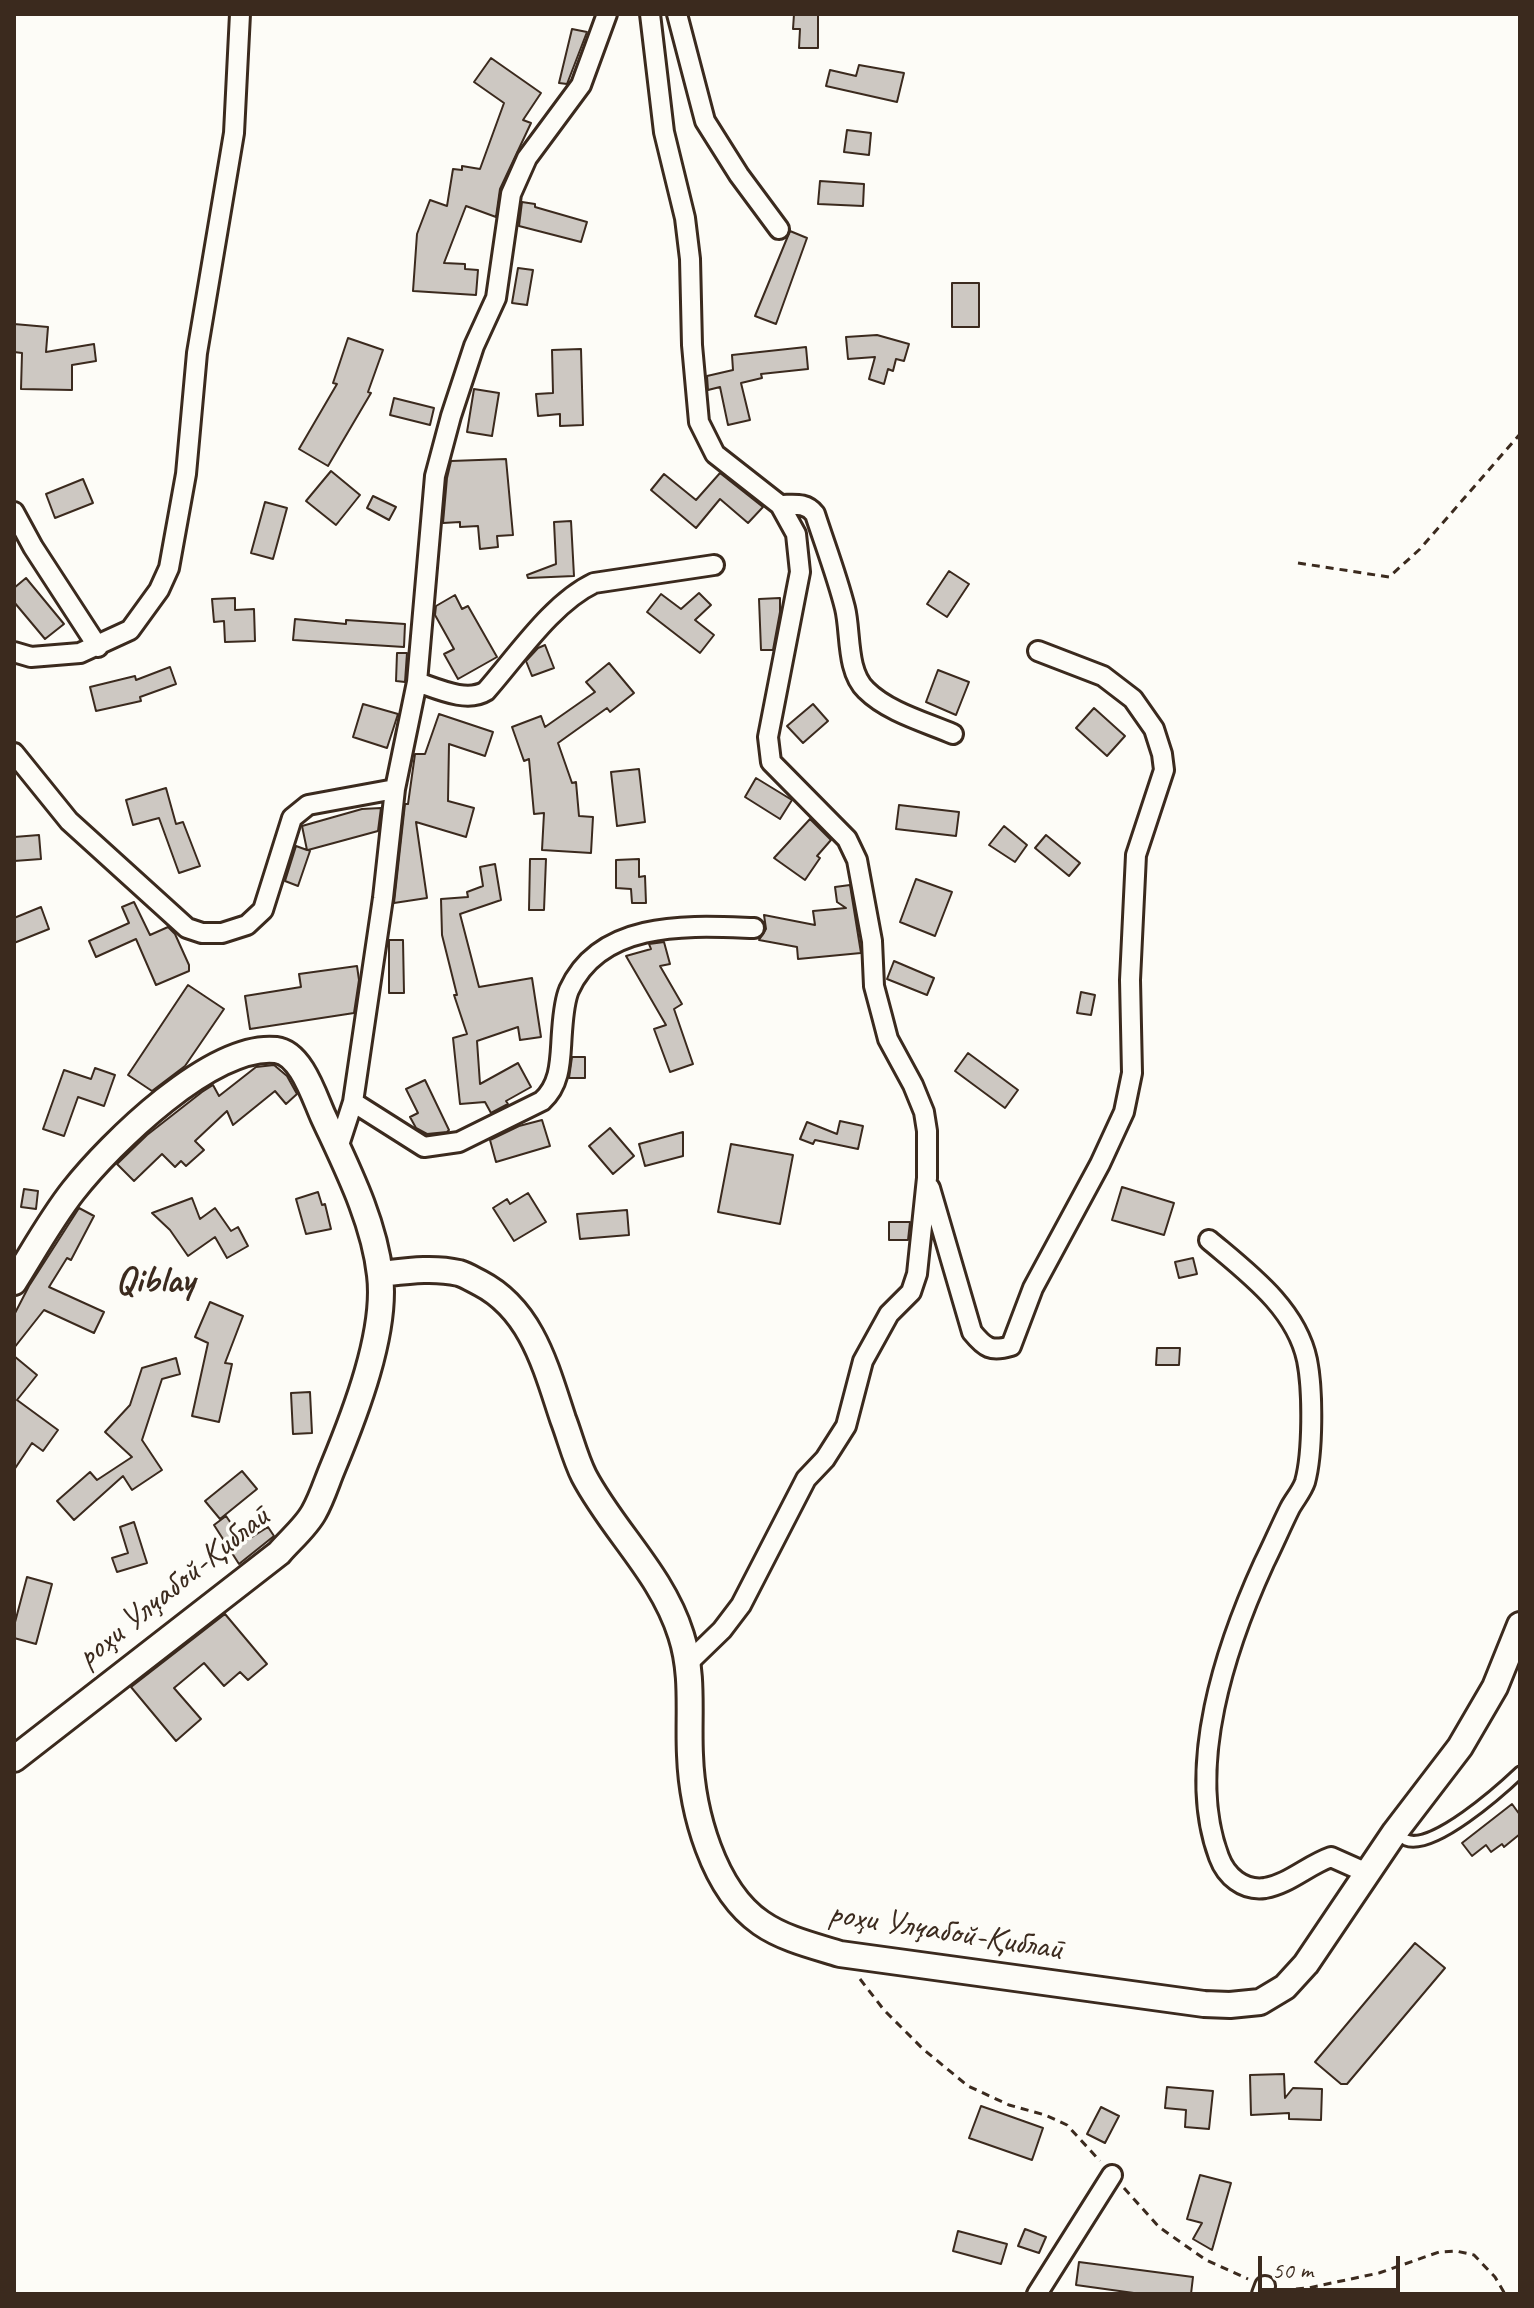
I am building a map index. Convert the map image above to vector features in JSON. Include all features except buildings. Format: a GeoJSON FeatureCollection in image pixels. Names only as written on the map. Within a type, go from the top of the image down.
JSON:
{"type":"FeatureCollection","features":[{"type":"Feature","properties":{"kind":"street"},"geometry":{"type":"LineString","coordinates":[[14,652],[53,658],[80,653],[130,630],[159,590],[169,568],[186,474],[197,353],[234,133],[240,14]]}},
{"type":"Feature","properties":{"kind":"street"},"geometry":{"type":"LineString","coordinates":[[338,1148],[353,1102],[383,898],[395,789],[417,682],[424,574],[435,476],[474,346],[496,298],[511,194],[527,158],[581,85],[607,14]]}},
{"type":"Feature","properties":{"kind":"street"},"geometry":{"type":"LineString","coordinates":[[650,14],[664,132],[689,245],[692,345],[699,422],[715,454],[780,505],[796,534],[800,572],[768,737],[771,762],[847,839],[857,860],[872,941],[874,986],[888,1039],[913,1085],[924,1112],[927,1131],[927,1178],[917,1274],[911,1292],[889,1314],[863,1361],[846,1426],[825,1459],[806,1479],[741,1605],[722,1630],[689,1662]]}},
{"type":"Feature","properties":{"kind":"street"},"geometry":{"type":"LineString","coordinates":[[677,14],[705,121],[779,229]]}},
{"type":"Feature","properties":{"kind":"street"},"geometry":{"type":"LineString","coordinates":[[780,505],[809,506],[815,514],[845,609],[859,683],[890,707],[953,734]]}},
{"type":"Feature","properties":{"kind":"street"},"geometry":{"type":"LineString","coordinates":[[14,512],[98,647]]}},
{"type":"Feature","properties":{"kind":"street"},"geometry":{"type":"LineString","coordinates":[[417,682],[477,697],[486,691],[565,601],[582,589],[594,583],[714,565]]}},
{"type":"Feature","properties":{"kind":"street"},"geometry":{"type":"LineString","coordinates":[[927,1178],[972,1332],[984,1346],[995,1351],[1011,1346],[1033,1288],[1100,1164],[1124,1112],[1132,1073],[1130,980],[1136,855],[1164,770],[1154,729],[1133,699],[1103,676],[1038,651]]}},
{"type":"Feature","properties":{"kind":"street"},"geometry":{"type":"LineString","coordinates":[[14,753],[69,821],[187,928],[202,933],[222,933],[247,925],[263,910],[292,818],[308,805],[395,789]]}},
{"type":"Feature","properties":{"kind":"street"},"geometry":{"type":"LineString","coordinates":[[353,1102],[424,1147],[459,1142],[542,1101],[551,1092],[557,1079],[568,993],[588,961],[609,946],[649,931],[684,926],[754,928]]}},
{"type":"Feature","properties":{"kind":"street"},"geometry":{"type":"LineString","coordinates":[[14,1282],[71,1193],[102,1157],[142,1119],[201,1074],[225,1060],[255,1050],[279,1050],[294,1060],[338,1148],[367,1218],[380,1274]]}},
{"type":"Feature","properties":{"kind":"street"},"geometry":{"type":"LineString","coordinates":[[1209,1240],[1263,1287],[1297,1330],[1307,1362],[1310,1412],[1310,1455],[1305,1484],[1290,1508],[1261,1571],[1234,1643],[1211,1723],[1206,1789],[1216,1847],[1224,1871],[1248,1888],[1265,1888],[1295,1877],[1331,1857],[1367,1873]]}},
{"type":"Feature","properties":{"kind":"street","name":"роҳи Улҷабой-Қиблаӣ"},"geometry":{"type":"LineString","coordinates":[[14,1759],[279,1553],[314,1513],[347,1433],[375,1343],[382,1306],[380,1274],[423,1269],[461,1273],[489,1288],[516,1311],[537,1344],[583,1474],[648,1567],[681,1632],[689,1662],[690,1756],[695,1801],[712,1857],[733,1895],[761,1923],[840,1954],[1204,2004],[1260,2002],[1285,1987],[1306,1964],[1395,1832],[1460,1747],[1495,1687],[1520,1625]]}},
{"type":"Feature","properties":{"kind":"street"},"geometry":{"type":"LineString","coordinates":[[1037,2294],[1112,2175]]}},
{"type":"Feature","properties":{"kind":"lane"},"geometry":{"type":"LineString","coordinates":[[1395,1832],[1407,1841],[1438,1833],[1480,1809],[1520,1772]]}},
{"type":"Feature","properties":{"kind":"path"},"geometry":{"type":"LineString","coordinates":[[1298,563],[1389,577],[1420,549],[1520,434]]}},
{"type":"Feature","properties":{"kind":"path"},"geometry":{"type":"LineString","coordinates":[[840,1954],[884,2010],[923,2049],[968,2086],[1009,2105],[1067,2125],[1159,2227],[1206,2260],[1264,2290],[1308,2288],[1379,2273],[1439,2252],[1456,2251],[1474,2255],[1495,2277],[1505,2294]]}},
{"type":"Feature","properties":{"kind":"district","name":"Qiblay"},"geometry":{"type":"Point","coordinates":[155,1282]}}]}
